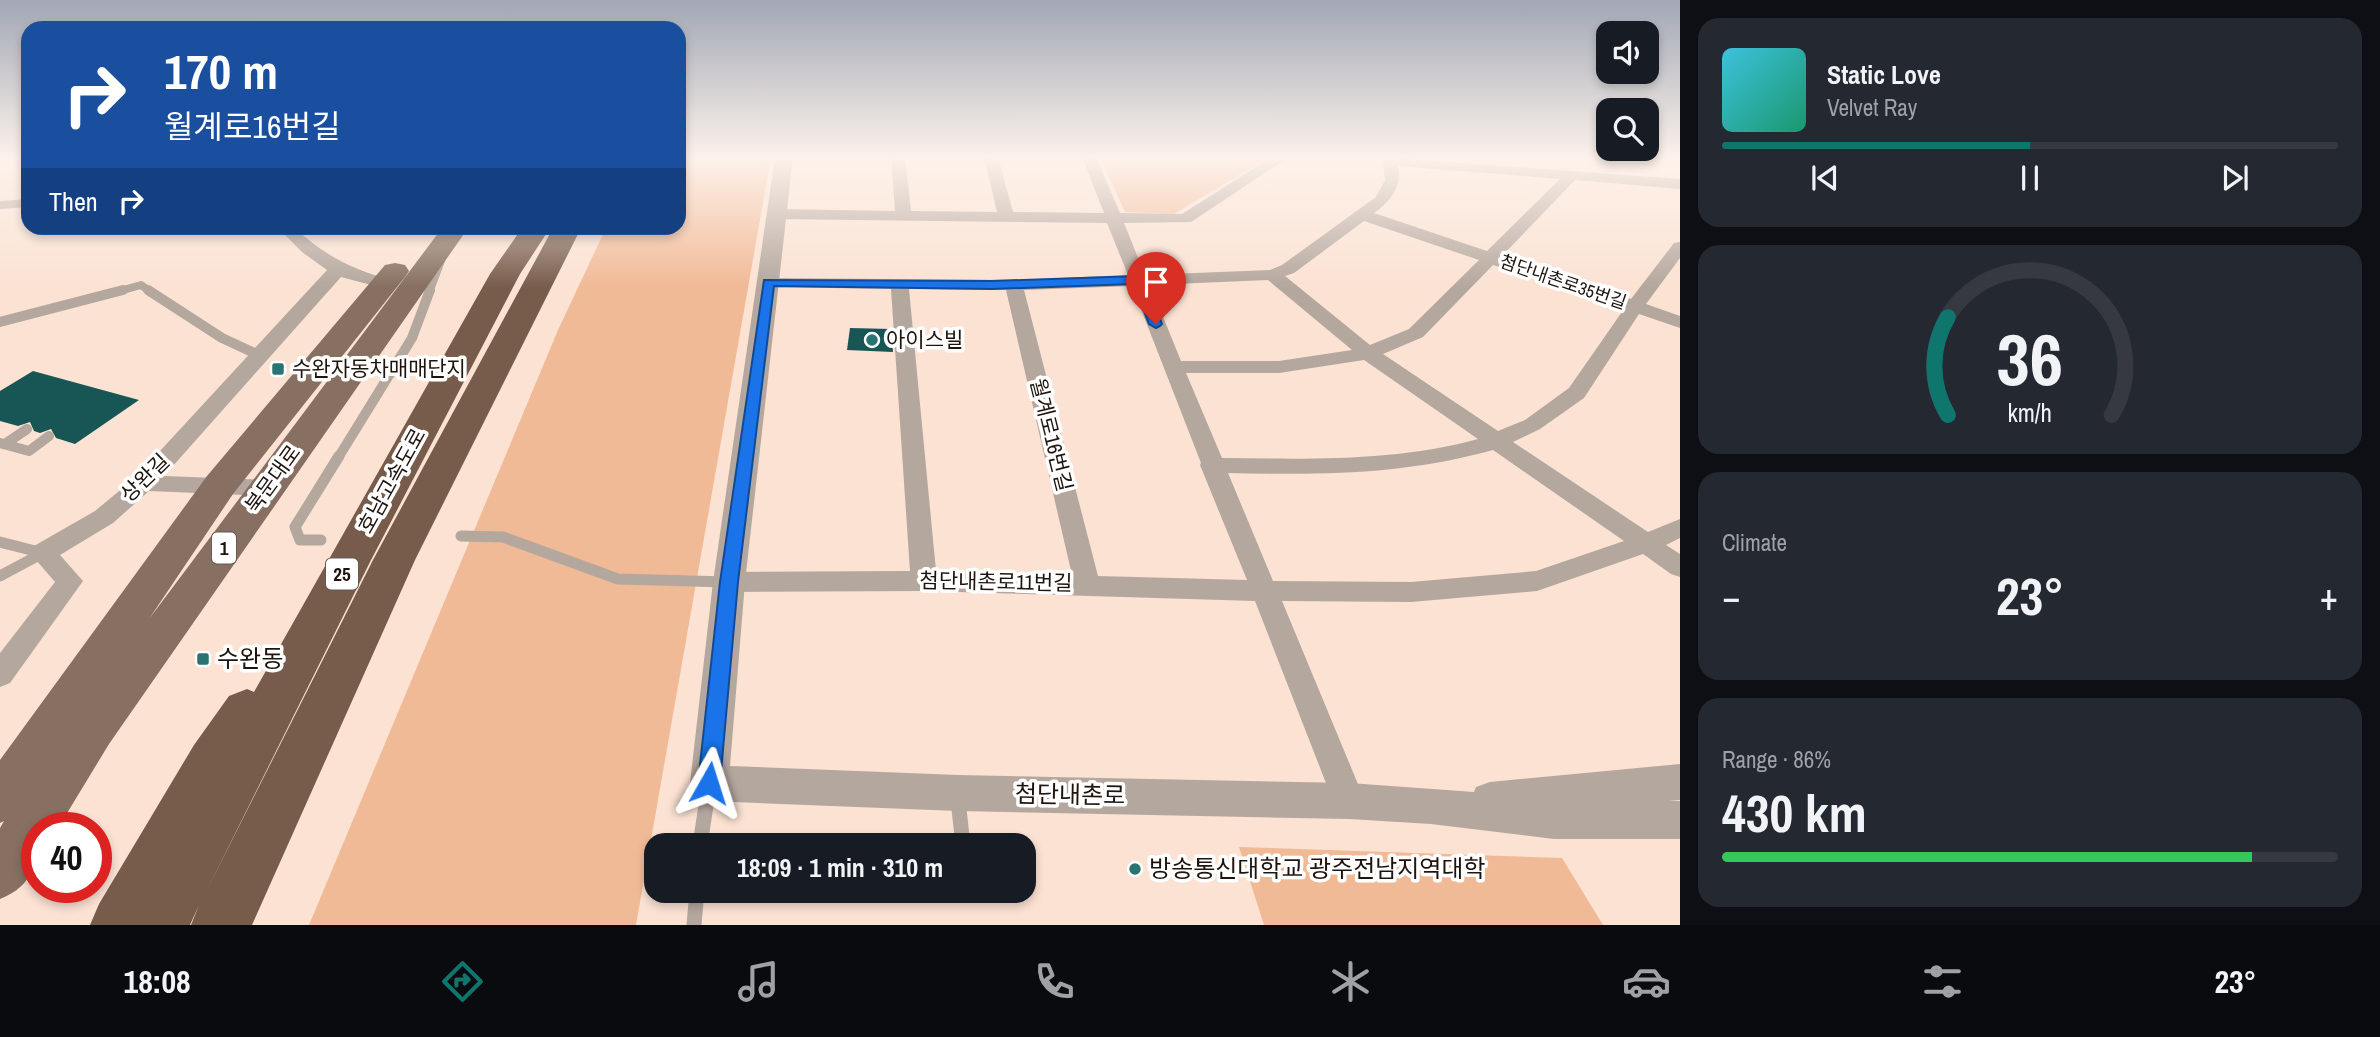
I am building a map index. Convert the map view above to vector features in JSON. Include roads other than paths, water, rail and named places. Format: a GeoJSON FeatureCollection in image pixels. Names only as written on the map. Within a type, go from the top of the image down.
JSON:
{"type":"FeatureCollection","features":[{"type":"Feature","properties":{"kind":"highway","name":"호남고속도로"},"geometry":{"type":"LineString","coordinates":[[158,925],[335,551],[531,235]]}},
{"type":"Feature","properties":{"kind":"highway","name":"호남고속도로"},"geometry":{"type":"LineString","coordinates":[[221,925],[394,560],[563,235]]}},
{"type":"Feature","properties":{"kind":"highway"},"geometry":{"type":"LineString","coordinates":[[120,925],[335,551]]}},
{"type":"Feature","properties":{"kind":"main road","name":"북문대로"},"geometry":{"type":"LineString","coordinates":[[0,800],[220,485],[386,284],[439,235]]}},
{"type":"Feature","properties":{"kind":"main road","name":"북문대로"},"geometry":{"type":"LineString","coordinates":[[0,873],[93,730],[267,488],[442,235]]}},
{"type":"Feature","properties":{"kind":"street"},"geometry":{"type":"LineString","coordinates":[[709,783],[729,582],[777,200]]}},
{"type":"Feature","properties":{"kind":"street"},"geometry":{"type":"LineString","coordinates":[[902,200],[904,216]]}},
{"type":"Feature","properties":{"kind":"street"},"geometry":{"type":"LineString","coordinates":[[1002,200],[1006,217]]}},
{"type":"Feature","properties":{"kind":"street"},"geometry":{"type":"LineString","coordinates":[[1107,200],[1211,465],[1349,801]]}},
{"type":"Feature","properties":{"kind":"street"},"geometry":{"type":"LineString","coordinates":[[775,214],[1185,219],[1214,200]]}},
{"type":"Feature","properties":{"kind":"street"},"geometry":{"type":"LineString","coordinates":[[768,282],[1014,285],[1272,275],[1288,269],[1382,200]]}},
{"type":"Feature","properties":{"kind":"street","name":"첨단내촌로35번길"},"geometry":{"type":"LineString","coordinates":[[1173,367],[1279,368],[1368,353],[1416,333],[1547,200]]}},
{"type":"Feature","properties":{"kind":"street","name":"첨단내촌로35번길"},"geometry":{"type":"LineString","coordinates":[[1363,215],[1680,322]]}},
{"type":"Feature","properties":{"kind":"street"},"geometry":{"type":"LineString","coordinates":[[293,235],[312,254],[337,270],[364,281],[386,284]]}},
{"type":"Feature","properties":{"kind":"street","name":"첨단내촌로35번길"},"geometry":{"type":"LineString","coordinates":[[1496,441],[1539,420],[1573,397],[1635,306],[1680,247]]}},
{"type":"Feature","properties":{"kind":"street","name":"상완길"},"geometry":{"type":"LineString","coordinates":[[43,553],[104,517],[144,483],[337,270]]}},
{"type":"Feature","properties":{"kind":"street"},"geometry":{"type":"LineString","coordinates":[[1272,275],[1368,353],[1680,567]]}},
{"type":"Feature","properties":{"kind":"street"},"geometry":{"type":"LineString","coordinates":[[900,285],[924,581]]}},
{"type":"Feature","properties":{"kind":"street","name":"월계로16번길"},"geometry":{"type":"LineString","coordinates":[[1014,285],[1087,584]]}},
{"type":"Feature","properties":{"kind":"street"},"geometry":{"type":"LineString","coordinates":[[1211,465],[1358,467],[1429,459],[1496,441]]}},
{"type":"Feature","properties":{"kind":"street"},"geometry":{"type":"LineString","coordinates":[[144,483],[267,488]]}},
{"type":"Feature","properties":{"kind":"street"},"geometry":{"type":"LineString","coordinates":[[1647,543],[1680,528]]}},
{"type":"Feature","properties":{"kind":"street","name":"첨단내촌로11번길"},"geometry":{"type":"LineString","coordinates":[[729,582],[924,581],[1263,591],[1411,592],[1537,581],[1647,543]]}},
{"type":"Feature","properties":{"kind":"street"},"geometry":{"type":"LineString","coordinates":[[0,675],[71,581],[43,553]]}},
{"type":"Feature","properties":{"kind":"street"},"geometry":{"type":"LineString","coordinates":[[1431,804],[1680,782]]}},
{"type":"Feature","properties":{"kind":"street","name":"첨단내촌로"},"geometry":{"type":"LineString","coordinates":[[709,783],[958,793],[1431,804]]}},
{"type":"Feature","properties":{"kind":"street"},"geometry":{"type":"LineString","coordinates":[[1431,804],[1554,820],[1680,820]]}},
{"type":"Feature","properties":{"kind":"lane"},"geometry":{"type":"LineString","coordinates":[[0,205],[21,204]]}},
{"type":"Feature","properties":{"kind":"lane"},"geometry":{"type":"LineString","coordinates":[[335,551],[300,540],[296,536],[296,527],[412,338],[444,235]]}},
{"type":"Feature","properties":{"kind":"lane"},"geometry":{"type":"LineString","coordinates":[[0,322],[141,285],[222,338],[261,356]]}},
{"type":"Feature","properties":{"kind":"lane"},"geometry":{"type":"LineString","coordinates":[[2,444],[27,429]]}},
{"type":"Feature","properties":{"kind":"lane"},"geometry":{"type":"LineString","coordinates":[[2,444],[29,451],[49,436]]}},
{"type":"Feature","properties":{"kind":"lane"},"geometry":{"type":"LineString","coordinates":[[461,536],[503,537],[618,579],[729,582]]}},
{"type":"Feature","properties":{"kind":"lane"},"geometry":{"type":"LineString","coordinates":[[0,542],[43,553]]}},
{"type":"Feature","properties":{"kind":"lane"},"geometry":{"type":"LineString","coordinates":[[0,576],[43,553]]}},
{"type":"Feature","properties":{"kind":"lane"},"geometry":{"type":"LineString","coordinates":[[702,833],[709,783]]}},
{"type":"Feature","properties":{"kind":"lane"},"geometry":{"type":"LineString","coordinates":[[958,793],[963,833]]}},
{"type":"Feature","properties":{"kind":"lane"},"geometry":{"type":"LineString","coordinates":[[694,925],[696,903]]}},
{"type":"Feature","properties":{"kind":"place","name":"아이스빌"},"geometry":{"type":"Point","coordinates":[872,340]}},
{"type":"Feature","properties":{"kind":"place","name":"수완자동차매매단지"},"geometry":{"type":"Point","coordinates":[278,369]}},
{"type":"Feature","properties":{"kind":"place","name":"수완동"},"geometry":{"type":"Point","coordinates":[203,659]}},
{"type":"Feature","properties":{"kind":"place","name":"방송통신대학교 광주전남지역대학"},"geometry":{"type":"Point","coordinates":[1135,869]}}]}
